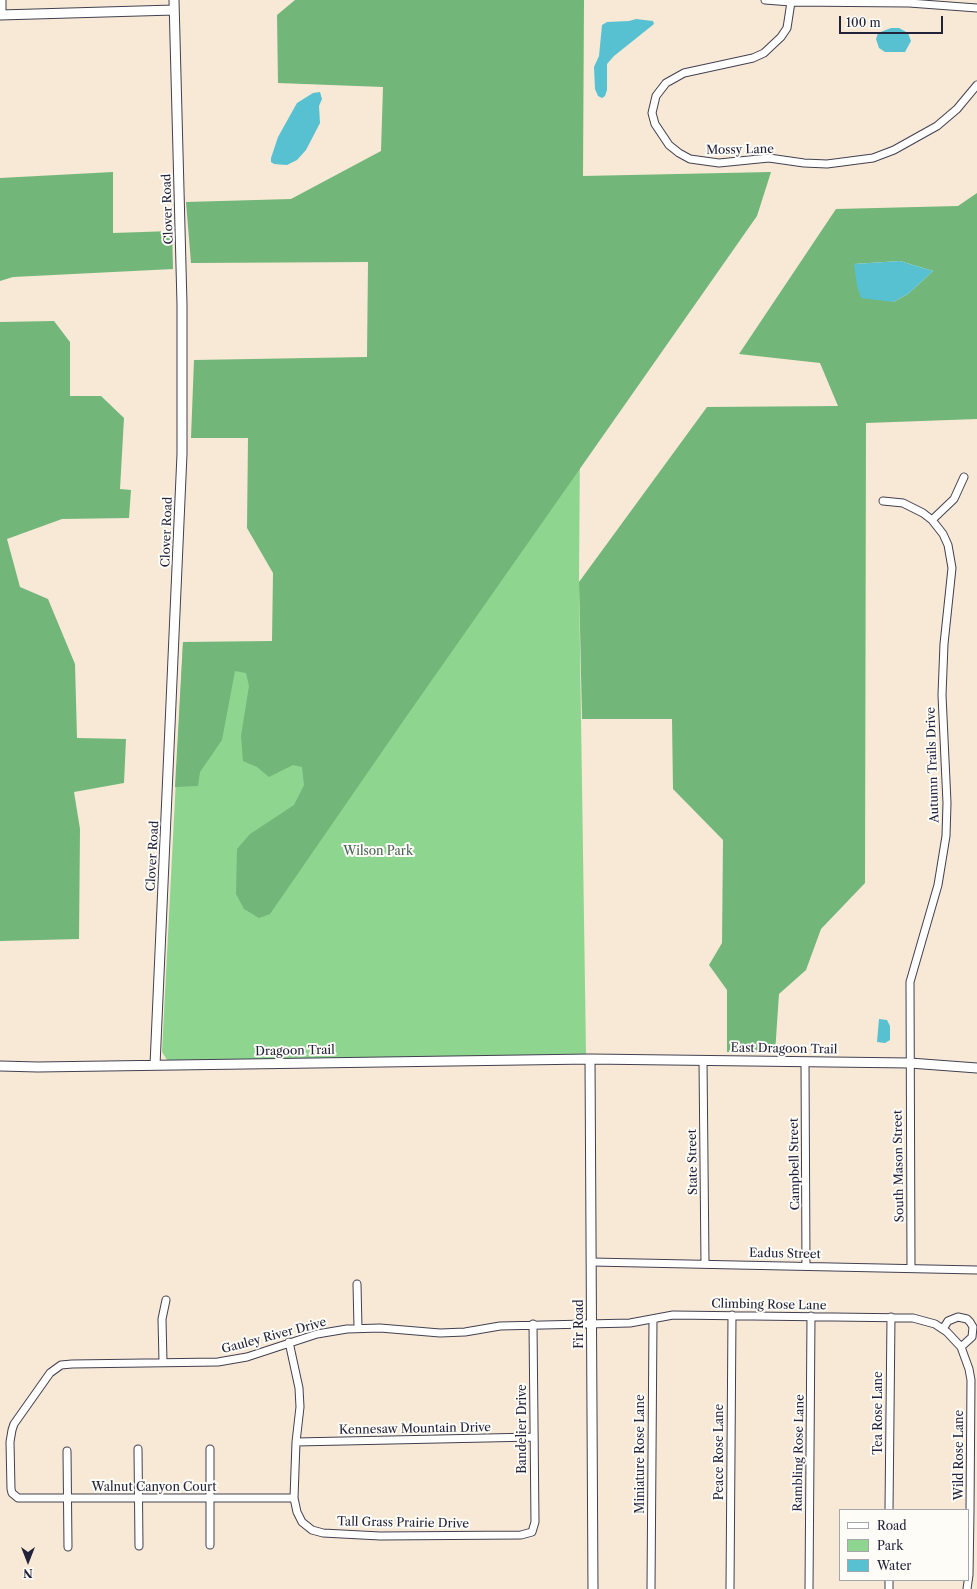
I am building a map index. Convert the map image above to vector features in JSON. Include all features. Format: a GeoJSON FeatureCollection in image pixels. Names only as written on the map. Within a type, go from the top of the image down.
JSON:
{"type":"FeatureCollection","features":[{"type":"Feature","properties":{"kind":"street"},"geometry":{"type":"LineString","coordinates":[[2,0],[1,15],[174,10]]}},
{"type":"Feature","properties":{"kind":"street","name":"Clover Road"},"geometry":{"type":"LineString","coordinates":[[155,1065],[182,454],[182,304],[174,0]]}},
{"type":"Feature","properties":{"kind":"street"},"geometry":{"type":"LineString","coordinates":[[765,0],[792,2],[953,3],[977,8]]}},
{"type":"Feature","properties":{"kind":"street","name":"Mossy Lane"},"geometry":{"type":"LineString","coordinates":[[792,2],[791,14],[787,28],[781,37],[764,53],[753,58],[684,73],[666,83],[656,96],[652,113],[655,124],[668,145],[690,159],[719,163],[769,158],[804,163],[827,164],[873,158],[894,150],[937,126],[957,109],[977,85]]}},
{"type":"Feature","properties":{"kind":"street"},"geometry":{"type":"LineString","coordinates":[[932,520],[954,499],[964,477]]}},
{"type":"Feature","properties":{"kind":"street","name":"Autumn Trails Drive"},"geometry":{"type":"LineString","coordinates":[[883,501],[903,503],[923,513],[932,520],[943,534],[948,545],[952,568],[944,644],[942,695],[947,818],[938,885],[910,982],[910,1063]]}},
{"type":"Feature","properties":{"kind":"street","name":"Dragoon Trail"},"geometry":{"type":"LineString","coordinates":[[0,1066],[590,1059]]}},
{"type":"Feature","properties":{"kind":"street","name":"East Dragoon Trail"},"geometry":{"type":"LineString","coordinates":[[590,1059],[910,1063],[977,1068]]}},
{"type":"Feature","properties":{"kind":"street","name":"Fir Road"},"geometry":{"type":"LineString","coordinates":[[590,1059],[593,1589]]}},
{"type":"Feature","properties":{"kind":"street","name":"State Street"},"geometry":{"type":"LineString","coordinates":[[704,1060],[705,1264]]}},
{"type":"Feature","properties":{"kind":"street","name":"Campbell Street"},"geometry":{"type":"LineString","coordinates":[[805,1062],[806,1266]]}},
{"type":"Feature","properties":{"kind":"street","name":"South Mason Street"},"geometry":{"type":"LineString","coordinates":[[910,1063],[910,1268]]}},
{"type":"Feature","properties":{"kind":"street","name":"Eadus Street"},"geometry":{"type":"LineString","coordinates":[[592,1262],[977,1270]]}},
{"type":"Feature","properties":{"kind":"street"},"geometry":{"type":"LineString","coordinates":[[357,1284],[358,1328]]}},
{"type":"Feature","properties":{"kind":"street"},"geometry":{"type":"LineString","coordinates":[[163,1362],[162,1319],[166,1300]]}},
{"type":"Feature","properties":{"kind":"street","name":"Climbing Rose Lane"},"geometry":{"type":"LineString","coordinates":[[592,1323],[630,1323],[654,1320],[673,1315],[891,1317],[924,1320],[944,1329]]}},
{"type":"Feature","properties":{"kind":"street","name":"Peace Rose Lane"},"geometry":{"type":"LineString","coordinates":[[730,1589],[732,1315]]}},
{"type":"Feature","properties":{"kind":"street","name":"Rambling Rose Lane"},"geometry":{"type":"LineString","coordinates":[[809,1589],[811,1316]]}},
{"type":"Feature","properties":{"kind":"street","name":"Tea Rose Lane"},"geometry":{"type":"LineString","coordinates":[[889,1509],[891,1317]]}},
{"type":"Feature","properties":{"kind":"street"},"geometry":{"type":"LineString","coordinates":[[944,1329],[948,1321],[958,1317],[967,1319],[970,1322],[972,1327],[972,1337],[961,1347]]}},
{"type":"Feature","properties":{"kind":"street","name":"Miniature Rose Lane"},"geometry":{"type":"LineString","coordinates":[[651,1589],[654,1320]]}},
{"type":"Feature","properties":{"kind":"street","name":"Gauley River Drive"},"geometry":{"type":"LineString","coordinates":[[14,1496],[11,1489],[10,1442],[14,1424],[50,1373],[57,1367],[72,1364],[218,1362],[233,1360],[317,1334],[358,1328],[440,1333],[465,1332],[500,1326],[592,1323]]}},
{"type":"Feature","properties":{"kind":"street","name":"Bandelier Drive"},"geometry":{"type":"LineString","coordinates":[[532,1532],[535,1522],[533,1324]]}},
{"type":"Feature","properties":{"kind":"street","name":"Wild Rose Lane"},"geometry":{"type":"LineString","coordinates":[[944,1329],[961,1347],[966,1358],[971,1380],[969,1575]]}},
{"type":"Feature","properties":{"kind":"street","name":"Tall Grass Prairie Drive"},"geometry":{"type":"LineString","coordinates":[[289,1342],[299,1388],[300,1407],[296,1442],[294,1498],[297,1512],[302,1522],[312,1530],[323,1533],[380,1536],[521,1535],[532,1532]]}},
{"type":"Feature","properties":{"kind":"street","name":"Kennesaw Mountain Drive"},"geometry":{"type":"LineString","coordinates":[[296,1442],[534,1438]]}},
{"type":"Feature","properties":{"kind":"street"},"geometry":{"type":"LineString","coordinates":[[138,1449],[139,1546]]}},
{"type":"Feature","properties":{"kind":"street"},"geometry":{"type":"LineString","coordinates":[[210,1449],[210,1545]]}},
{"type":"Feature","properties":{"kind":"street"},"geometry":{"type":"LineString","coordinates":[[67,1451],[68,1547]]}},
{"type":"Feature","properties":{"kind":"street","name":"Walnut Canyon Court"},"geometry":{"type":"LineString","coordinates":[[14,1496],[23,1499],[294,1498]]}},
{"type":"Feature","properties":{"kind":"green space"},"geometry":{"type":"Polygon","coordinates":[[[295,0],[584,0],[583,176],[771,172],[757,216],[270,914],[259,918],[244,909],[236,894],[237,849],[250,834],[294,805],[304,785],[302,767],[293,765],[269,777],[257,767],[243,761],[241,736],[249,686],[246,673],[235,671],[222,740],[200,772],[198,786],[175,787],[183,642],[272,641],[273,573],[247,528],[248,438],[191,438],[194,360],[367,357],[368,262],[191,263],[186,202],[291,199],[381,151],[383,87],[278,83],[277,15],[295,0]]]}},
{"type":"Feature","properties":{"kind":"green space"},"geometry":{"type":"Polygon","coordinates":[[[113,172],[113,233],[172,231],[173,269],[13,277],[0,281],[0,178],[113,172]]]}},
{"type":"Feature","properties":{"kind":"green space"},"geometry":{"type":"Polygon","coordinates":[[[977,193],[977,419],[866,423],[865,883],[821,929],[806,970],[779,994],[775,1053],[727,1052],[727,990],[709,965],[722,943],[723,840],[673,789],[672,719],[582,719],[579,582],[707,407],[838,406],[820,363],[739,354],[836,209],[958,206],[977,193]],[[900,261],[854,264],[893,302],[908,294],[933,271],[900,261]]]}},
{"type":"Feature","properties":{"kind":"green space"},"geometry":{"type":"Polygon","coordinates":[[[54,321],[70,342],[70,396],[101,396],[124,418],[120,489],[131,490],[129,518],[62,519],[7,539],[20,587],[48,599],[75,664],[77,738],[126,739],[124,783],[74,792],[80,829],[79,939],[0,941],[0,322],[54,321]]]}},
{"type":"Feature","properties":{"kind":"green space","name":"Wilson Park"},"geometry":{"type":"Polygon","coordinates":[[[580,440],[579,582],[586,1054],[173,1062],[167,1060],[162,1052],[183,642],[272,642],[580,440]]]}},
{"type":"Feature","properties":{"kind":"water"},"geometry":{"type":"Polygon","coordinates":[[[636,19],[653,21],[654,24],[614,56],[607,64],[607,90],[605,96],[602,98],[598,96],[595,89],[594,67],[599,56],[602,25],[607,22],[629,21],[636,19]]]}},
{"type":"Feature","properties":{"kind":"water"},"geometry":{"type":"Polygon","coordinates":[[[891,28],[899,28],[908,33],[911,41],[905,52],[885,52],[879,48],[876,39],[878,33],[891,28]]]}},
{"type":"Feature","properties":{"kind":"water"},"geometry":{"type":"Polygon","coordinates":[[[320,92],[322,99],[319,106],[320,123],[306,150],[297,160],[287,165],[274,164],[271,162],[278,137],[297,103],[313,93],[320,92]]]}},
{"type":"Feature","properties":{"kind":"water"},"geometry":{"type":"Polygon","coordinates":[[[900,261],[933,271],[908,294],[893,302],[861,298],[857,286],[854,264],[900,261]]]}},
{"type":"Feature","properties":{"kind":"water"},"geometry":{"type":"Polygon","coordinates":[[[879,1019],[887,1020],[890,1026],[890,1040],[885,1043],[877,1042],[879,1019]]]}}]}
